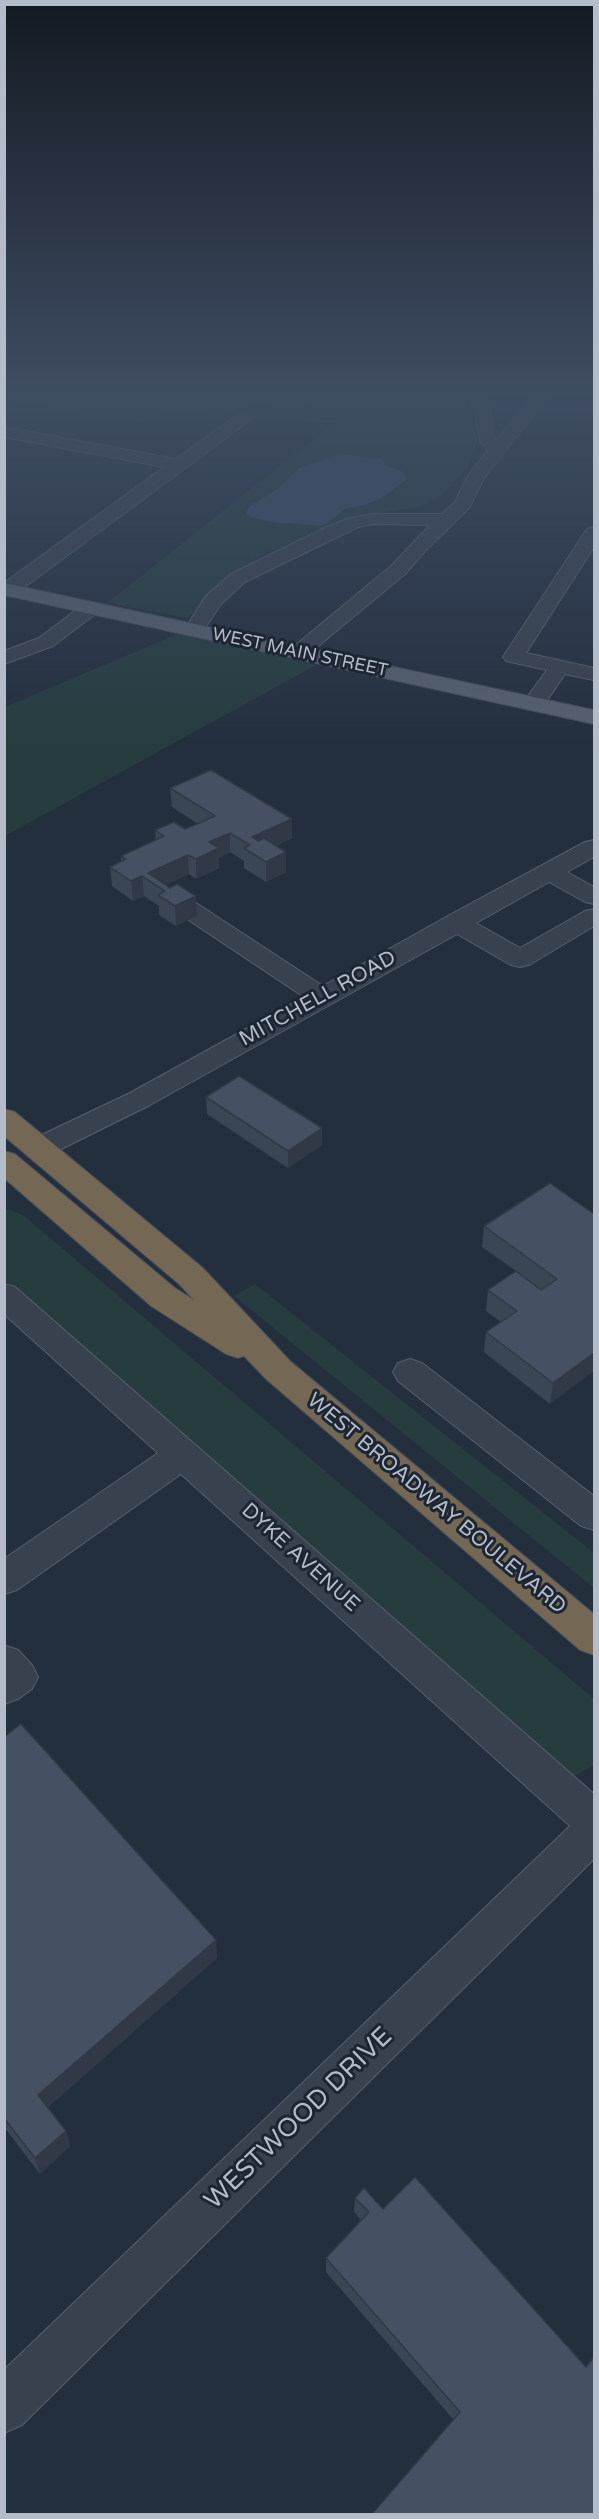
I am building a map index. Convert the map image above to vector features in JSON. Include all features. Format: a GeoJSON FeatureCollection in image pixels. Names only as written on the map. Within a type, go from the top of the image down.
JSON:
{"type":"FeatureCollection","features":[{"type":"Feature","properties":{"kind":"highway","name":"WEST BROADWAY BOULEVARD"},"geometry":{"type":"LineString","coordinates":[[4,1119],[191,1276],[278,1370],[594,1638]]}},
{"type":"Feature","properties":{"kind":"highway","name":"WEST BROADWAY BOULEVARD"},"geometry":{"type":"LineString","coordinates":[[7,1166],[163,1297],[278,1370]]}},
{"type":"Feature","properties":{"kind":"main road","name":"WEST MAIN STREET"},"geometry":{"type":"LineString","coordinates":[[6,590],[594,717]]}},
{"type":"Feature","properties":{"kind":"street"},"geometry":{"type":"LineString","coordinates":[[6,590],[115,511]]}},
{"type":"Feature","properties":{"kind":"street"},"geometry":{"type":"LineString","coordinates":[[298,653],[398,570],[456,511]]}},
{"type":"Feature","properties":{"kind":"street"},"geometry":{"type":"LineString","coordinates":[[194,630],[213,600],[238,578],[332,532],[353,523],[373,519],[447,519]]}},
{"type":"Feature","properties":{"kind":"street"},"geometry":{"type":"LineString","coordinates":[[594,533],[513,657],[594,674]]}},
{"type":"Feature","properties":{"kind":"street"},"geometry":{"type":"LineString","coordinates":[[4,658],[46,642],[91,608]]}},
{"type":"Feature","properties":{"kind":"street"},"geometry":{"type":"LineString","coordinates":[[533,704],[560,667]]}},
{"type":"Feature","properties":{"kind":"street","name":"MITCHELL ROAD"},"geometry":{"type":"LineString","coordinates":[[39,1148],[140,1099],[455,922],[594,847]]}},
{"type":"Feature","properties":{"kind":"street"},"geometry":{"type":"LineString","coordinates":[[548,872],[594,897]]}},
{"type":"Feature","properties":{"kind":"street"},"geometry":{"type":"LineString","coordinates":[[187,908],[322,997]]}},
{"type":"Feature","properties":{"kind":"street"},"geometry":{"type":"LineString","coordinates":[[455,922],[520,959],[594,916]]}},
{"type":"Feature","properties":{"kind":"street","name":"DYKE AVENUE"},"geometry":{"type":"LineString","coordinates":[[4,1295],[594,1820]]}},
{"type":"Feature","properties":{"kind":"street"},"geometry":{"type":"LineString","coordinates":[[410,1372],[594,1516]]}},
{"type":"Feature","properties":{"kind":"street"},"geometry":{"type":"LineString","coordinates":[[4,1579],[183,1454]]}},
{"type":"Feature","properties":{"kind":"street"},"geometry":{"type":"LineString","coordinates":[[4,1662],[18,1677],[4,1687]]}},
{"type":"Feature","properties":{"kind":"street","name":"WESTWOOD DRIVE"},"geometry":{"type":"LineString","coordinates":[[4,2407],[594,1831]]}},
{"type":"Feature","properties":{"kind":"green space"},"geometry":{"type":"Polygon","coordinates":[[[224,511],[300,511],[328,523],[343,511],[394,511],[356,516],[258,557],[212,593],[188,618],[107,603],[224,511]]]}},
{"type":"Feature","properties":{"kind":"green space"},"geometry":{"type":"Polygon","coordinates":[[[180,633],[316,665],[5,836],[5,707],[180,633]]]}},
{"type":"Feature","properties":{"kind":"green space"},"geometry":{"type":"Polygon","coordinates":[[[5,1208],[23,1215],[594,1699],[594,1765],[575,1776],[538,1762],[5,1280],[5,1208]]]}},
{"type":"Feature","properties":{"kind":"green space"},"geometry":{"type":"Polygon","coordinates":[[[255,1284],[594,1553],[594,1588],[234,1296],[255,1284]]]}},
{"type":"Feature","properties":{"kind":"water"},"geometry":{"type":"Polygon","coordinates":[[[247,511],[343,511],[328,523],[319,526],[272,522],[253,518],[246,513],[247,511]]]}},
{"type":"Feature","properties":{"kind":"building"},"geometry":{"type":"Polygon","coordinates":[[[211,770],[292,819],[252,837],[258,841],[264,838],[286,852],[266,862],[244,848],[250,845],[230,833],[209,842],[219,848],[196,859],[188,855],[148,873],[170,888],[177,884],[196,896],[175,906],[158,895],[165,891],[142,876],[131,881],[110,867],[126,859],[121,856],[164,836],[155,830],[174,822],[185,829],[215,816],[170,788],[211,770]]]}},
{"type":"Feature","properties":{"kind":"building"},"geometry":{"type":"Polygon","coordinates":[[[239,1076],[322,1128],[288,1151],[206,1097],[239,1076]]]}},
{"type":"Feature","properties":{"kind":"building"},"geometry":{"type":"Polygon","coordinates":[[[550,1183],[594,1214],[594,1353],[553,1383],[486,1332],[517,1311],[488,1290],[516,1271],[541,1290],[557,1279],[484,1226],[550,1183]]]}},
{"type":"Feature","properties":{"kind":"building"},"geometry":{"type":"Polygon","coordinates":[[[21,1724],[216,1940],[38,2095],[66,2131],[35,2158],[4,2118],[4,1737],[21,1724]]]}},
{"type":"Feature","properties":{"kind":"building"},"geometry":{"type":"Polygon","coordinates":[[[415,2177],[586,2367],[594,2357],[594,2514],[372,2514],[460,2412],[326,2258],[369,2212],[355,2198],[364,2188],[383,2209],[415,2177]]]}}]}
